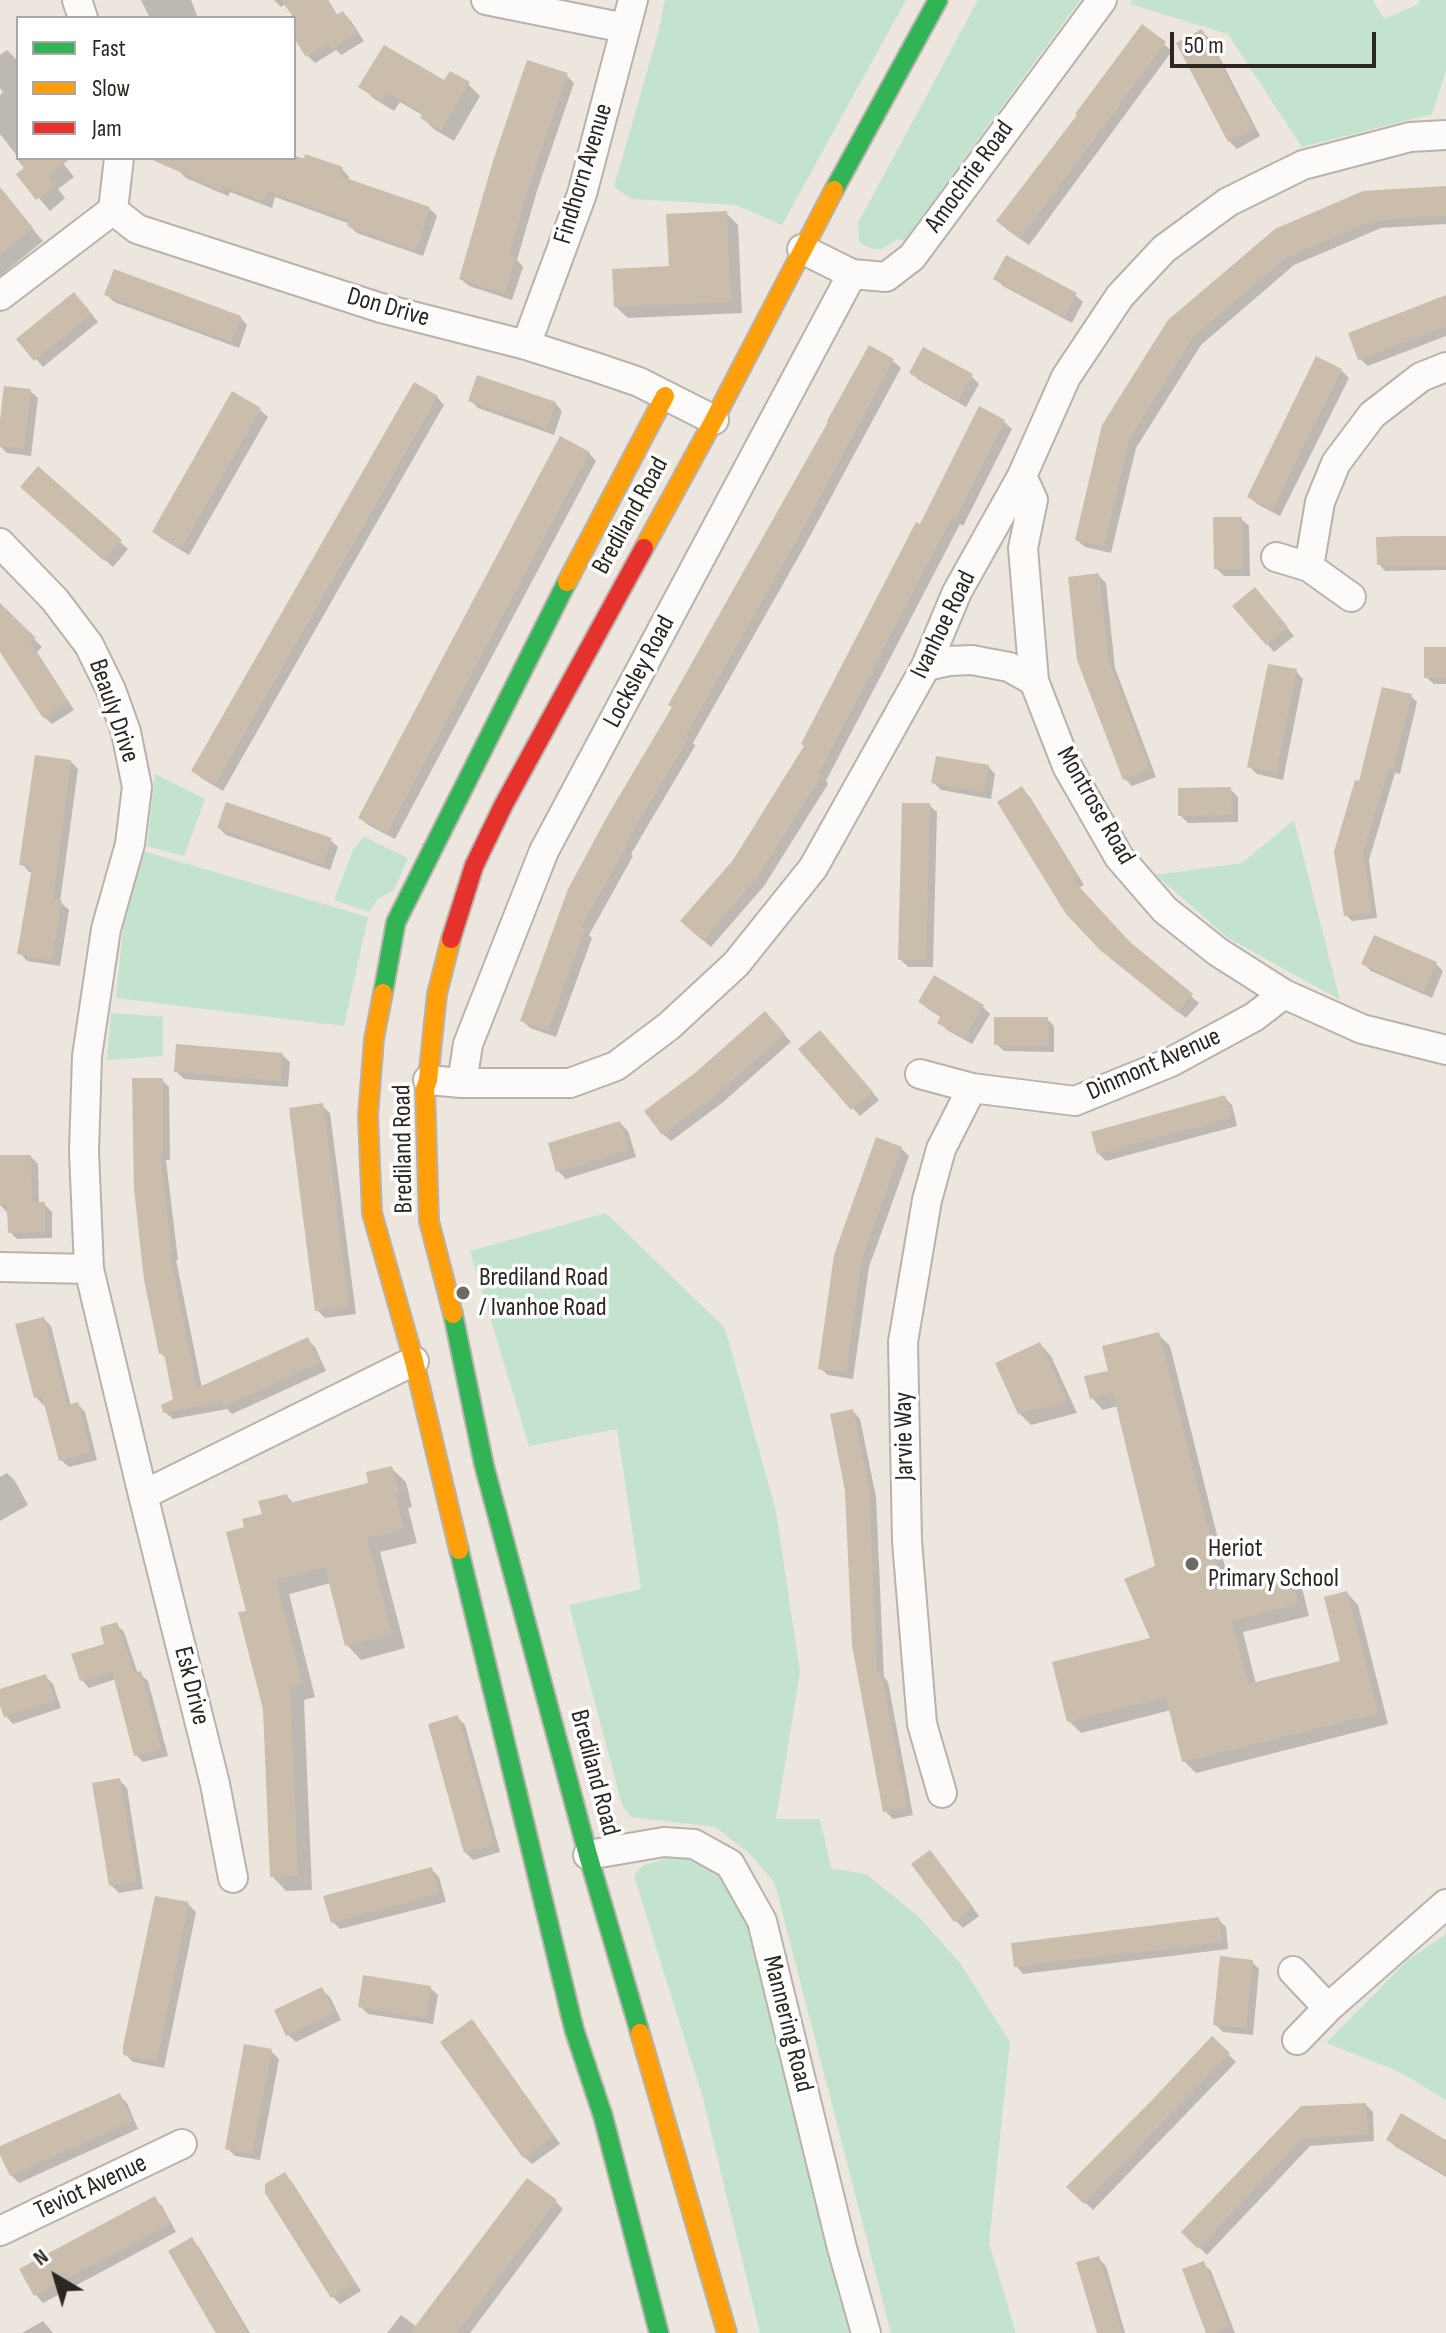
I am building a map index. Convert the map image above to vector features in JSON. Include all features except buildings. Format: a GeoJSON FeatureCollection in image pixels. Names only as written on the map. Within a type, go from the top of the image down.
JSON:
{"type":"FeatureCollection","features":[{"type":"Feature","properties":{"kind":"street"},"geometry":{"type":"LineString","coordinates":[[486,0],[625,28]]}},
{"type":"Feature","properties":{"kind":"street","name":"Findhorn Avenue"},"geometry":{"type":"LineString","coordinates":[[526,345],[582,194],[633,0]]}},
{"type":"Feature","properties":{"kind":"street","name":"Brediland Road"},"geometry":{"type":"LineString","coordinates":[[727,2333],[588,1855],[484,1465],[451,1304],[429,1221],[425,1089],[437,994],[474,866],[504,804],[938,0]]}},
{"type":"Feature","properties":{"kind":"street","name":"Amochrie Road"},"geometry":{"type":"LineString","coordinates":[[802,249],[852,274],[886,277],[912,257],[1102,0]]}},
{"type":"Feature","properties":{"kind":"street","name":"Ivanhoe Road"},"geometry":{"type":"LineString","coordinates":[[428,1080],[570,1083],[616,1066],[669,1026],[736,964],[813,868],[926,666],[957,592],[1022,476],[1066,377],[1120,296],[1164,249],[1228,202],[1303,165],[1410,137],[1446,135]]}},
{"type":"Feature","properties":{"kind":"street"},"geometry":{"type":"LineString","coordinates":[[0,296],[113,210],[119,160]]}},
{"type":"Feature","properties":{"kind":"street","name":"Don Drive"},"geometry":{"type":"LineString","coordinates":[[113,210],[137,229],[381,308],[526,345],[639,382],[714,420]]}},
{"type":"Feature","properties":{"kind":"street","name":"Locksley Road"},"geometry":{"type":"LineString","coordinates":[[462,1083],[468,1044],[544,851],[852,274]]}},
{"type":"Feature","properties":{"kind":"street"},"geometry":{"type":"LineString","coordinates":[[1309,567],[1320,502],[1336,463],[1372,415],[1421,377],[1446,367]]}},
{"type":"Feature","properties":{"kind":"street","name":"Brediland Road"},"geometry":{"type":"LineString","coordinates":[[659,2333],[603,2116],[574,2029],[414,1361],[372,1213],[368,1116],[374,1039],[396,922],[585,547],[665,396]]}},
{"type":"Feature","properties":{"kind":"street","name":"Montrose Road"},"geometry":{"type":"LineString","coordinates":[[1022,476],[1033,500],[1023,548],[1034,681],[1067,766],[1119,857],[1165,910],[1218,952],[1284,994],[1362,1029],[1446,1050]]}},
{"type":"Feature","properties":{"kind":"street","name":"Beauly Drive"},"geometry":{"type":"LineString","coordinates":[[0,543],[55,600],[89,645],[111,690],[126,732],[137,787],[130,844],[106,929],[93,1004]]}},
{"type":"Feature","properties":{"kind":"street"},"geometry":{"type":"LineString","coordinates":[[1276,557],[1309,567],[1351,597]]}},
{"type":"Feature","properties":{"kind":"street"},"geometry":{"type":"LineString","coordinates":[[926,666],[972,660],[1009,667],[1034,681]]}},
{"type":"Feature","properties":{"kind":"street","name":"Dinmont Avenue"},"geometry":{"type":"LineString","coordinates":[[920,1074],[972,1088],[1075,1101],[1171,1062],[1254,1017],[1284,994]]}},
{"type":"Feature","properties":{"kind":"street","name":"Esk Drive"},"geometry":{"type":"LineString","coordinates":[[93,1004],[87,1056],[84,1152],[89,1269],[215,1784],[233,1878]]}},
{"type":"Feature","properties":{"kind":"street","name":"Jarvie Way"},"geometry":{"type":"LineString","coordinates":[[942,1793],[922,1724],[907,1541],[903,1342],[927,1200],[941,1149],[972,1088]]}},
{"type":"Feature","properties":{"kind":"street"},"geometry":{"type":"LineString","coordinates":[[0,1267],[89,1269]]}},
{"type":"Feature","properties":{"kind":"street"},"geometry":{"type":"LineString","coordinates":[[143,1495],[414,1361]]}},
{"type":"Feature","properties":{"kind":"street","name":"Mannering Road"},"geometry":{"type":"LineString","coordinates":[[588,1855],[664,1842],[694,1844],[730,1864],[762,1921],[842,2248],[866,2333]]}},
{"type":"Feature","properties":{"kind":"street"},"geometry":{"type":"LineString","coordinates":[[1297,2040],[1328,2008],[1446,1904]]}},
{"type":"Feature","properties":{"kind":"street"},"geometry":{"type":"LineString","coordinates":[[1293,1971],[1328,2008]]}},
{"type":"Feature","properties":{"kind":"street","name":"Teviot Avenue"},"geometry":{"type":"LineString","coordinates":[[0,2231],[182,2144]]}},
{"type":"Feature","properties":{"kind":"green space"},"geometry":{"type":"Polygon","coordinates":[[[665,0],[906,0],[782,225],[736,205],[632,199],[614,187],[665,0]]]}},
{"type":"Feature","properties":{"kind":"green space"},"geometry":{"type":"Polygon","coordinates":[[[978,0],[1080,0],[904,241],[898,239],[882,249],[865,246],[859,241],[858,223],[978,0]]]}},
{"type":"Feature","properties":{"kind":"green space"},"geometry":{"type":"Polygon","coordinates":[[[1133,0],[1373,0],[1384,19],[1419,4],[1419,0],[1446,0],[1446,71],[1432,114],[1302,147],[1228,34],[1130,4],[1133,0]]]}},
{"type":"Feature","properties":{"kind":"green space"},"geometry":{"type":"Polygon","coordinates":[[[155,774],[205,799],[184,856],[147,846],[155,774]]]}},
{"type":"Feature","properties":{"kind":"green space"},"geometry":{"type":"Polygon","coordinates":[[[1294,820],[1340,1000],[1228,938],[1156,875],[1242,863],[1294,820]]]}},
{"type":"Feature","properties":{"kind":"green space"},"geometry":{"type":"Polygon","coordinates":[[[364,837],[408,858],[394,890],[378,899],[369,912],[334,900],[354,848],[364,837]]]}},
{"type":"Feature","properties":{"kind":"green space"},"geometry":{"type":"Polygon","coordinates":[[[143,851],[368,917],[344,1026],[116,998],[124,919],[143,851]]]}},
{"type":"Feature","properties":{"kind":"green space"},"geometry":{"type":"Polygon","coordinates":[[[111,1013],[163,1017],[163,1056],[107,1060],[111,1013]]]}},
{"type":"Feature","properties":{"kind":"green space"},"geometry":{"type":"Polygon","coordinates":[[[606,1213],[725,1328],[776,1511],[800,1672],[776,1819],[820,1819],[831,1868],[866,1874],[918,1916],[960,1963],[1010,2042],[989,2243],[1016,2333],[891,2333],[771,1878],[750,1854],[715,1827],[631,1817],[622,1805],[569,1605],[641,1589],[617,1429],[529,1446],[470,1251],[606,1213]]]}},
{"type":"Feature","properties":{"kind":"green space"},"geometry":{"type":"Polygon","coordinates":[[[683,1853],[719,1868],[748,1914],[860,2333],[760,2333],[702,2095],[634,1876],[642,1866],[683,1853]]]}},
{"type":"Feature","properties":{"kind":"green space"},"geometry":{"type":"Polygon","coordinates":[[[1446,1934],[1446,2100],[1398,2071],[1326,2043],[1408,1960],[1446,1934]]]}},
{"type":"Feature","properties":{"kind":"traffic: fast"},"geometry":{"type":"LineString","coordinates":[[834,190],[938,0]]}},
{"type":"Feature","properties":{"kind":"traffic: fast"},"geometry":{"type":"LineString","coordinates":[[383,993],[396,922],[567,582]]}},
{"type":"Feature","properties":{"kind":"traffic: fast"},"geometry":{"type":"LineString","coordinates":[[453,1314],[484,1465],[588,1855],[640,2033]]}},
{"type":"Feature","properties":{"kind":"traffic: fast"},"geometry":{"type":"LineString","coordinates":[[459,1550],[574,2029],[603,2116],[659,2333]]}},
{"type":"Feature","properties":{"kind":"traffic: slow"},"geometry":{"type":"LineString","coordinates":[[644,548],[834,190]]}},
{"type":"Feature","properties":{"kind":"traffic: slow"},"geometry":{"type":"LineString","coordinates":[[567,582],[665,396]]}},
{"type":"Feature","properties":{"kind":"traffic: slow"},"geometry":{"type":"LineString","coordinates":[[451,939],[437,994],[425,1089],[429,1221],[453,1314]]}},
{"type":"Feature","properties":{"kind":"traffic: slow"},"geometry":{"type":"LineString","coordinates":[[383,993],[374,1039],[368,1116],[372,1213],[414,1361],[459,1550]]}},
{"type":"Feature","properties":{"kind":"traffic: slow"},"geometry":{"type":"LineString","coordinates":[[640,2033],[727,2333]]}},
{"type":"Feature","properties":{"kind":"traffic: jam"},"geometry":{"type":"LineString","coordinates":[[451,939],[474,866],[504,804],[644,548]]}},
{"type":"Feature","properties":{"kind":"place","name":"Brediland Road / Ivanhoe Road"},"geometry":{"type":"Point","coordinates":[463,1293]}},
{"type":"Feature","properties":{"kind":"place","name":"Heriot Primary School"},"geometry":{"type":"Point","coordinates":[1192,1564]}}]}
